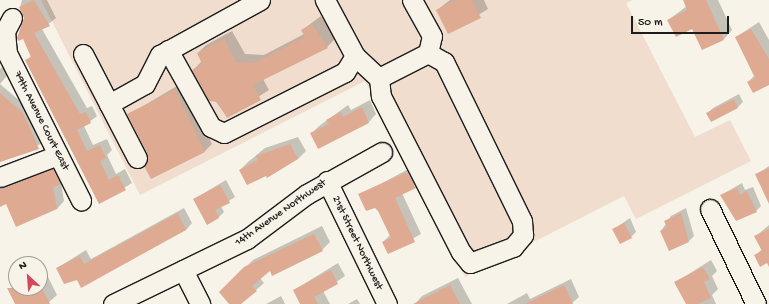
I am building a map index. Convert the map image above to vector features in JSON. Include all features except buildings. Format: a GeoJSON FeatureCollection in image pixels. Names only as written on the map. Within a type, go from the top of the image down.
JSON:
{"type":"FeatureCollection","features":[{"type":"Feature","properties":{"kind":"street"},"geometry":{"type":"LineString","coordinates":[[109,104],[145,84],[160,55],[260,0]]}},
{"type":"Feature","properties":{"kind":"street"},"geometry":{"type":"LineString","coordinates":[[325,0],[355,56],[379,78],[381,96],[461,252],[470,263],[513,247],[523,235],[522,221],[444,62],[428,53]]}},
{"type":"Feature","properties":{"kind":"street"},"geometry":{"type":"LineString","coordinates":[[379,78],[428,53],[432,36],[412,0]]}},
{"type":"Feature","properties":{"kind":"street","name":"79th Avenue Court East"},"geometry":{"type":"LineString","coordinates":[[12,18],[5,31],[4,54],[81,200]]}},
{"type":"Feature","properties":{"kind":"street"},"geometry":{"type":"LineString","coordinates":[[168,50],[211,127],[224,133],[345,72],[355,56]]}},
{"type":"Feature","properties":{"kind":"street"},"geometry":{"type":"LineString","coordinates":[[83,54],[137,158]]}},
{"type":"Feature","properties":{"kind":"street","name":"14th Avenue Northwest"},"geometry":{"type":"LineString","coordinates":[[113,304],[247,239],[327,181],[382,152]]}},
{"type":"Feature","properties":{"kind":"street"},"geometry":{"type":"LineString","coordinates":[[0,177],[58,155]]}},
{"type":"Feature","properties":{"kind":"street","name":"21st Street Northwest"},"geometry":{"type":"LineString","coordinates":[[327,181],[387,304]]}},
{"type":"Feature","properties":{"kind":"street"},"geometry":{"type":"LineString","coordinates":[[710,209],[756,304]]}},
{"type":"Feature","properties":{"kind":"street"},"geometry":{"type":"LineString","coordinates":[[182,270],[200,304]]}},
{"type":"Feature","properties":{"kind":"shaded area"},"geometry":{"type":"Polygon","coordinates":[[[41,0],[633,0],[626,3],[695,137],[730,120],[751,161],[636,219],[624,196],[465,277],[365,81],[140,195],[41,0]]]}}]}
